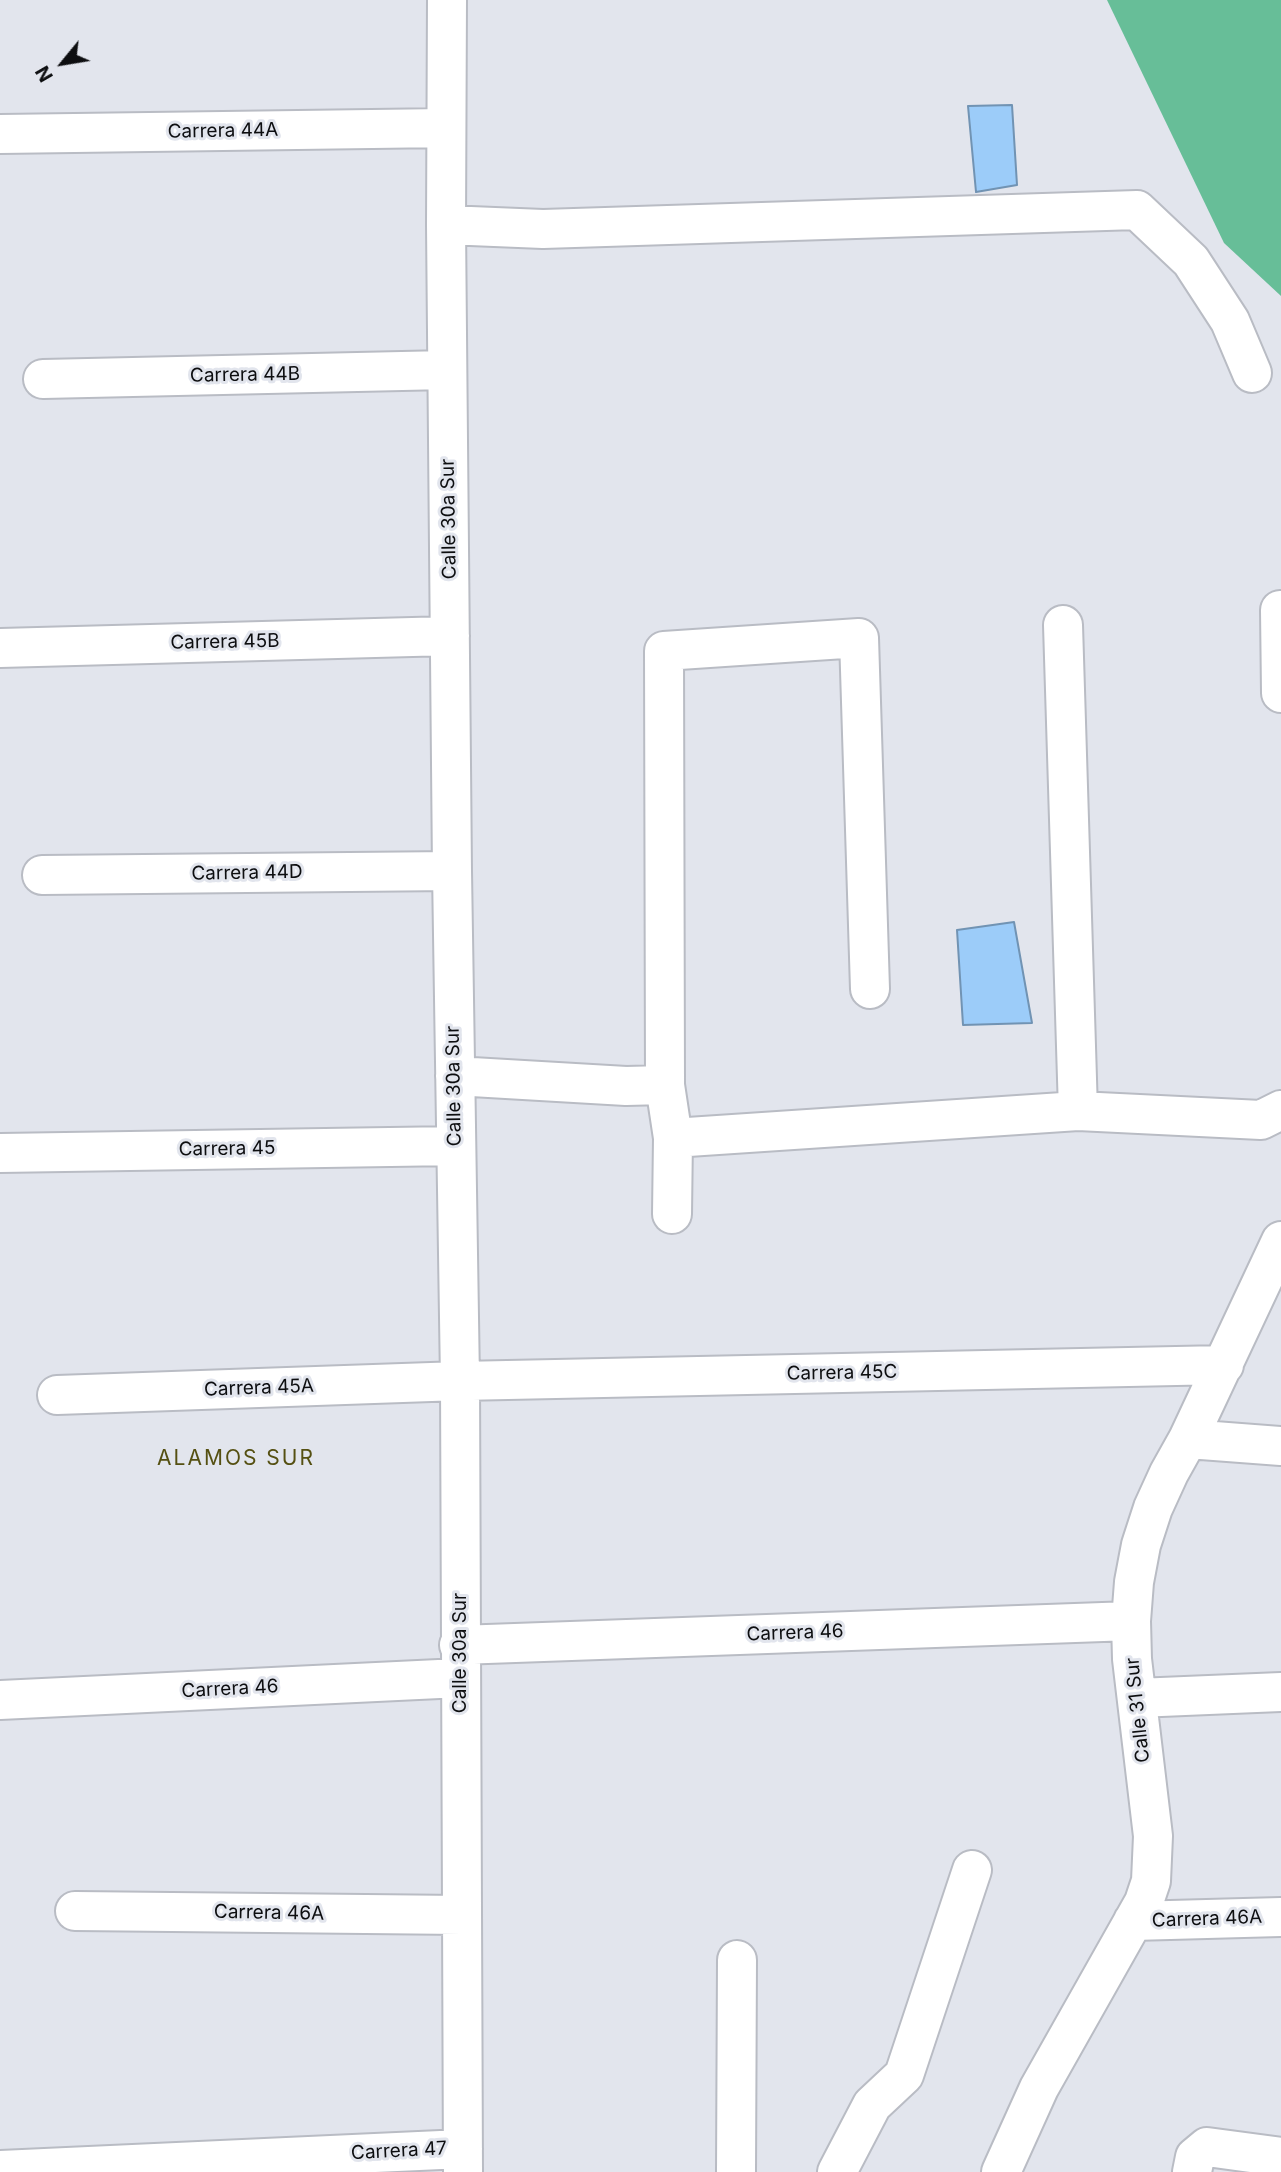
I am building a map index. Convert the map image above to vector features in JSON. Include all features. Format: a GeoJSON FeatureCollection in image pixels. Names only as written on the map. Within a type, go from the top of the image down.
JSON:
{"type":"FeatureCollection","features":[{"type":"Feature","properties":{"kind":"street","name":"Calle 30a Sur"},"geometry":{"type":"LineString","coordinates":[[447,0],[447,370],[460,1381],[463,2160]]}},
{"type":"Feature","properties":{"kind":"street","name":"Carrera 44A"},"geometry":{"type":"LineString","coordinates":[[0,134],[446,128]]}},
{"type":"Feature","properties":{"kind":"street"},"geometry":{"type":"LineString","coordinates":[[446,225],[543,229],[1137,210],[1191,261],[1230,321],[1252,373]]}},
{"type":"Feature","properties":{"kind":"street","name":"Carrera 44B"},"geometry":{"type":"LineString","coordinates":[[43,379],[447,370]]}},
{"type":"Feature","properties":{"kind":"street"},"geometry":{"type":"LineString","coordinates":[[1280,610],[1281,693]]}},
{"type":"Feature","properties":{"kind":"street"},"geometry":{"type":"LineString","coordinates":[[1063,625],[1078,1111]]}},
{"type":"Feature","properties":{"kind":"street","name":"Carrera 45B"},"geometry":{"type":"LineString","coordinates":[[0,648],[450,636]]}},
{"type":"Feature","properties":{"kind":"street"},"geometry":{"type":"LineString","coordinates":[[672,1214],[673,1138],[665,1085],[663,651],[859,638],[870,989]]}},
{"type":"Feature","properties":{"kind":"street","name":"Carrera 44D"},"geometry":{"type":"LineString","coordinates":[[42,875],[452,871]]}},
{"type":"Feature","properties":{"kind":"street"},"geometry":{"type":"LineString","coordinates":[[454,1076],[626,1086],[665,1085]]}},
{"type":"Feature","properties":{"kind":"street"},"geometry":{"type":"LineString","coordinates":[[673,1138],[1078,1111],[1261,1120],[1281,1110]]}},
{"type":"Feature","properties":{"kind":"street","name":"Carrera 45"},"geometry":{"type":"LineString","coordinates":[[0,1153],[455,1146]]}},
{"type":"Feature","properties":{"kind":"street","name":"Calle 31 Sur"},"geometry":{"type":"LineString","coordinates":[[1001,2172],[1040,2088],[1144,1902],[1151,1881],[1153,1836],[1132,1659],[1134,1582],[1141,1545],[1158,1496],[1188,1439],[1281,1241]]}},
{"type":"Feature","properties":{"kind":"street","name":"Carrera 45C"},"geometry":{"type":"LineString","coordinates":[[460,1381],[1224,1364]]}},
{"type":"Feature","properties":{"kind":"street","name":"Carrera 45A"},"geometry":{"type":"LineString","coordinates":[[57,1395],[460,1381]]}},
{"type":"Feature","properties":{"kind":"street"},"geometry":{"type":"LineString","coordinates":[[1188,1439],[1281,1446]]}},
{"type":"Feature","properties":{"kind":"street","name":"Carrera 46"},"geometry":{"type":"LineString","coordinates":[[0,1700],[460,1661],[1131,1621]]}},
{"type":"Feature","properties":{"kind":"street"},"geometry":{"type":"LineString","coordinates":[[1137,1698],[1281,1692]]}},
{"type":"Feature","properties":{"kind":"street"},"geometry":{"type":"LineString","coordinates":[[837,2172],[872,2105],[904,2075],[972,1870]]}},
{"type":"Feature","properties":{"kind":"street","name":"Carrera 46A"},"geometry":{"type":"LineString","coordinates":[[75,1911],[462,1915]]}},
{"type":"Feature","properties":{"kind":"street","name":"Carrera 46A"},"geometry":{"type":"LineString","coordinates":[[1133,1922],[1281,1917]]}},
{"type":"Feature","properties":{"kind":"street"},"geometry":{"type":"LineString","coordinates":[[736,2172],[737,1960]]}},
{"type":"Feature","properties":{"kind":"street"},"geometry":{"type":"LineString","coordinates":[[1200,2159],[1281,2157]]}},
{"type":"Feature","properties":{"kind":"street","name":"Carrera 47"},"geometry":{"type":"LineString","coordinates":[[0,2170],[463,2160]]}},
{"type":"Feature","properties":{"kind":"green space"},"geometry":{"type":"Polygon","coordinates":[[[1107,0],[1281,0],[1281,296],[1224,243],[1107,0]]]}},
{"type":"Feature","properties":{"kind":"water"},"geometry":{"type":"Polygon","coordinates":[[[1012,105],[1017,185],[976,192],[968,106],[1012,105]]]}},
{"type":"Feature","properties":{"kind":"water"},"geometry":{"type":"Polygon","coordinates":[[[1014,922],[1032,1023],[963,1025],[957,930],[1014,922]]]}},
{"type":"Feature","properties":{"kind":"district","name":"ALAMOS SUR"},"geometry":{"type":"Point","coordinates":[236,1459]}}]}
